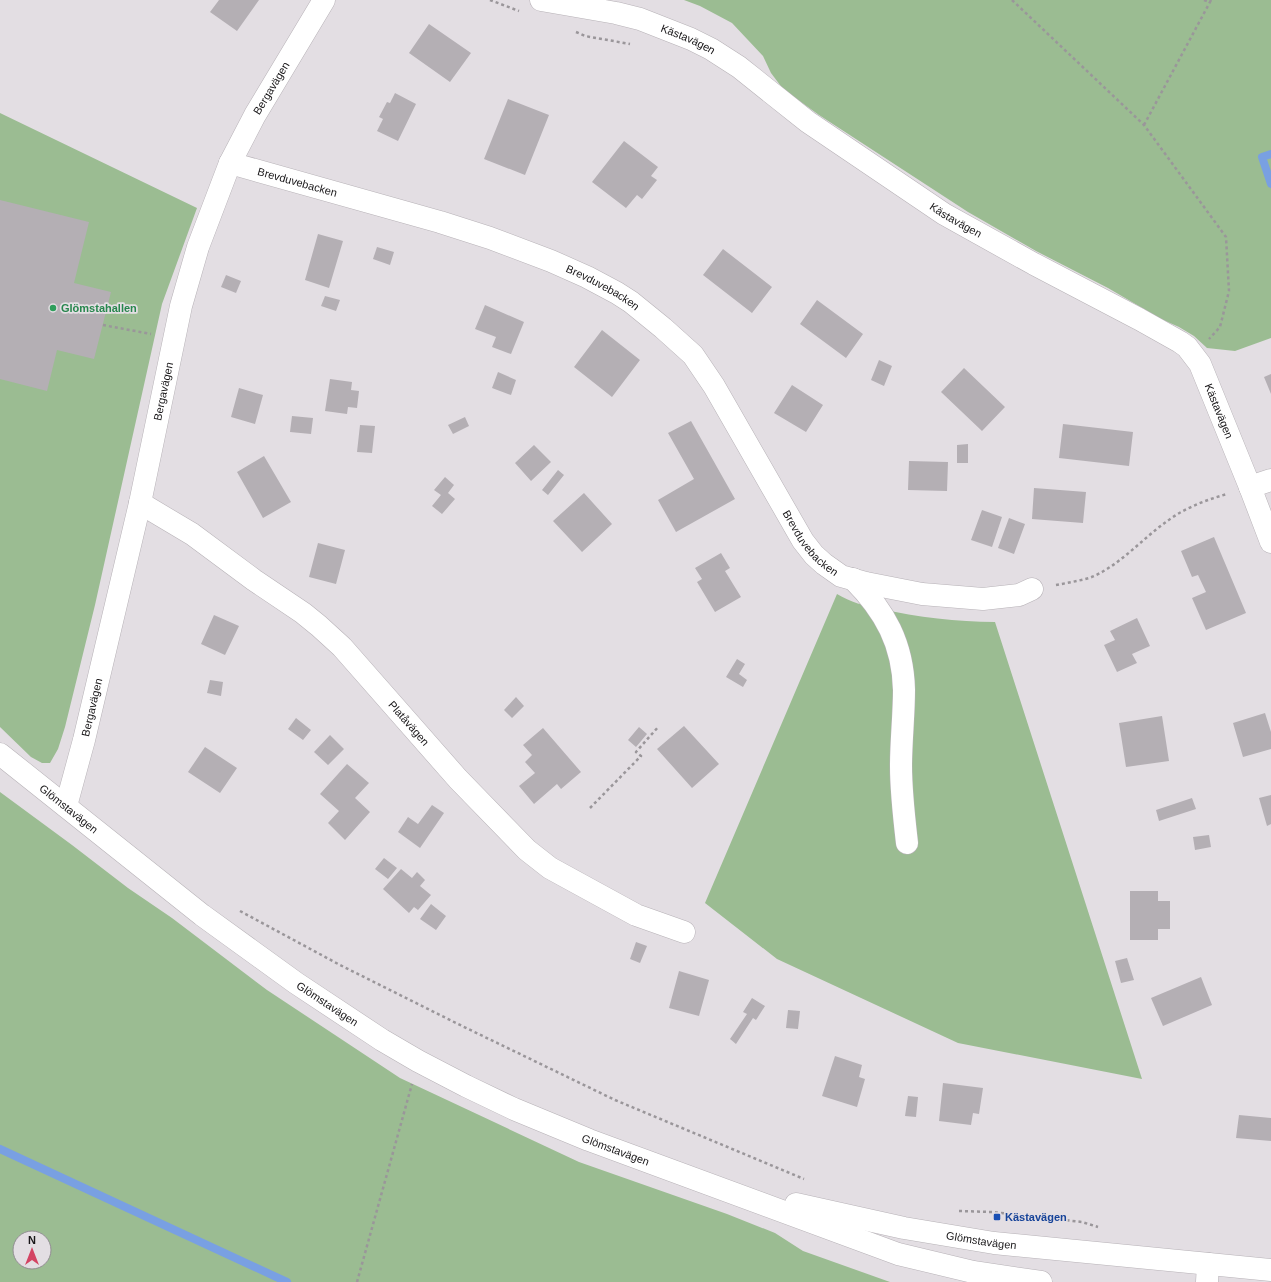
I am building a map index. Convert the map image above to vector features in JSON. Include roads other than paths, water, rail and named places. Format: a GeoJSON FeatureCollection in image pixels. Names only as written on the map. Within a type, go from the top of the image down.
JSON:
{"type":"FeatureCollection","features":[{"type":"Feature","properties":{"kind":"street","name":"Bergavägen"},"geometry":{"type":"LineString","coordinates":[[66,806],[84,740],[140,503],[180,306],[198,247],[230,163],[255,115],[324,0]]}},
{"type":"Feature","properties":{"kind":"street","name":"Kästavägen"},"geometry":{"type":"LineString","coordinates":[[541,0],[616,13],[640,19],[684,36],[711,49],[745,71],[808,122],[944,214],[1034,264],[1139,319],[1187,347],[1200,364],[1271,542]]}},
{"type":"Feature","properties":{"kind":"street","name":"Brevduvebacken"},"geometry":{"type":"LineString","coordinates":[[230,163],[440,222],[490,238],[558,264],[587,277],[622,296],[663,328],[693,355],[714,386],[804,541],[814,555],[842,576],[866,583],[922,594],[983,599],[1019,595],[1032,589]]}},
{"type":"Feature","properties":{"kind":"street"},"geometry":{"type":"LineString","coordinates":[[1250,487],[1271,480]]}},
{"type":"Feature","properties":{"kind":"street","name":"Platåvägen"},"geometry":{"type":"LineString","coordinates":[[140,503],[192,534],[319,626],[342,647],[473,796],[537,858],[550,868],[636,914],[684,932]]}},
{"type":"Feature","properties":{"kind":"street","name":"Brevduvebacken"},"geometry":{"type":"LineString","coordinates":[[853,579],[870,596],[882,614],[894,637],[901,663],[904,689],[901,766],[907,843]]}},
{"type":"Feature","properties":{"kind":"street","name":"Glömstavägen"},"geometry":{"type":"LineString","coordinates":[[0,754],[202,915],[338,1012],[418,1061],[514,1109],[589,1140],[898,1254],[973,1272],[1041,1282]]}},
{"type":"Feature","properties":{"kind":"street","name":"Glömstavägen"},"geometry":{"type":"LineString","coordinates":[[698,1181],[890,1225],[986,1242],[1208,1273],[1271,1270]]}},
{"type":"Feature","properties":{"kind":"waterway"},"geometry":{"type":"LineString","coordinates":[[1271,154],[1262,157],[1271,184]]}},
{"type":"Feature","properties":{"kind":"waterway"},"geometry":{"type":"LineString","coordinates":[[0,1149],[287,1282]]}},
{"type":"Feature","properties":{"kind":"place","name":"Glömstahallen"},"geometry":{"type":"Point","coordinates":[53,308]}},
{"type":"Feature","properties":{"kind":"place","name":"Kästavägen"},"geometry":{"type":"Point","coordinates":[997,1217]}}]}
